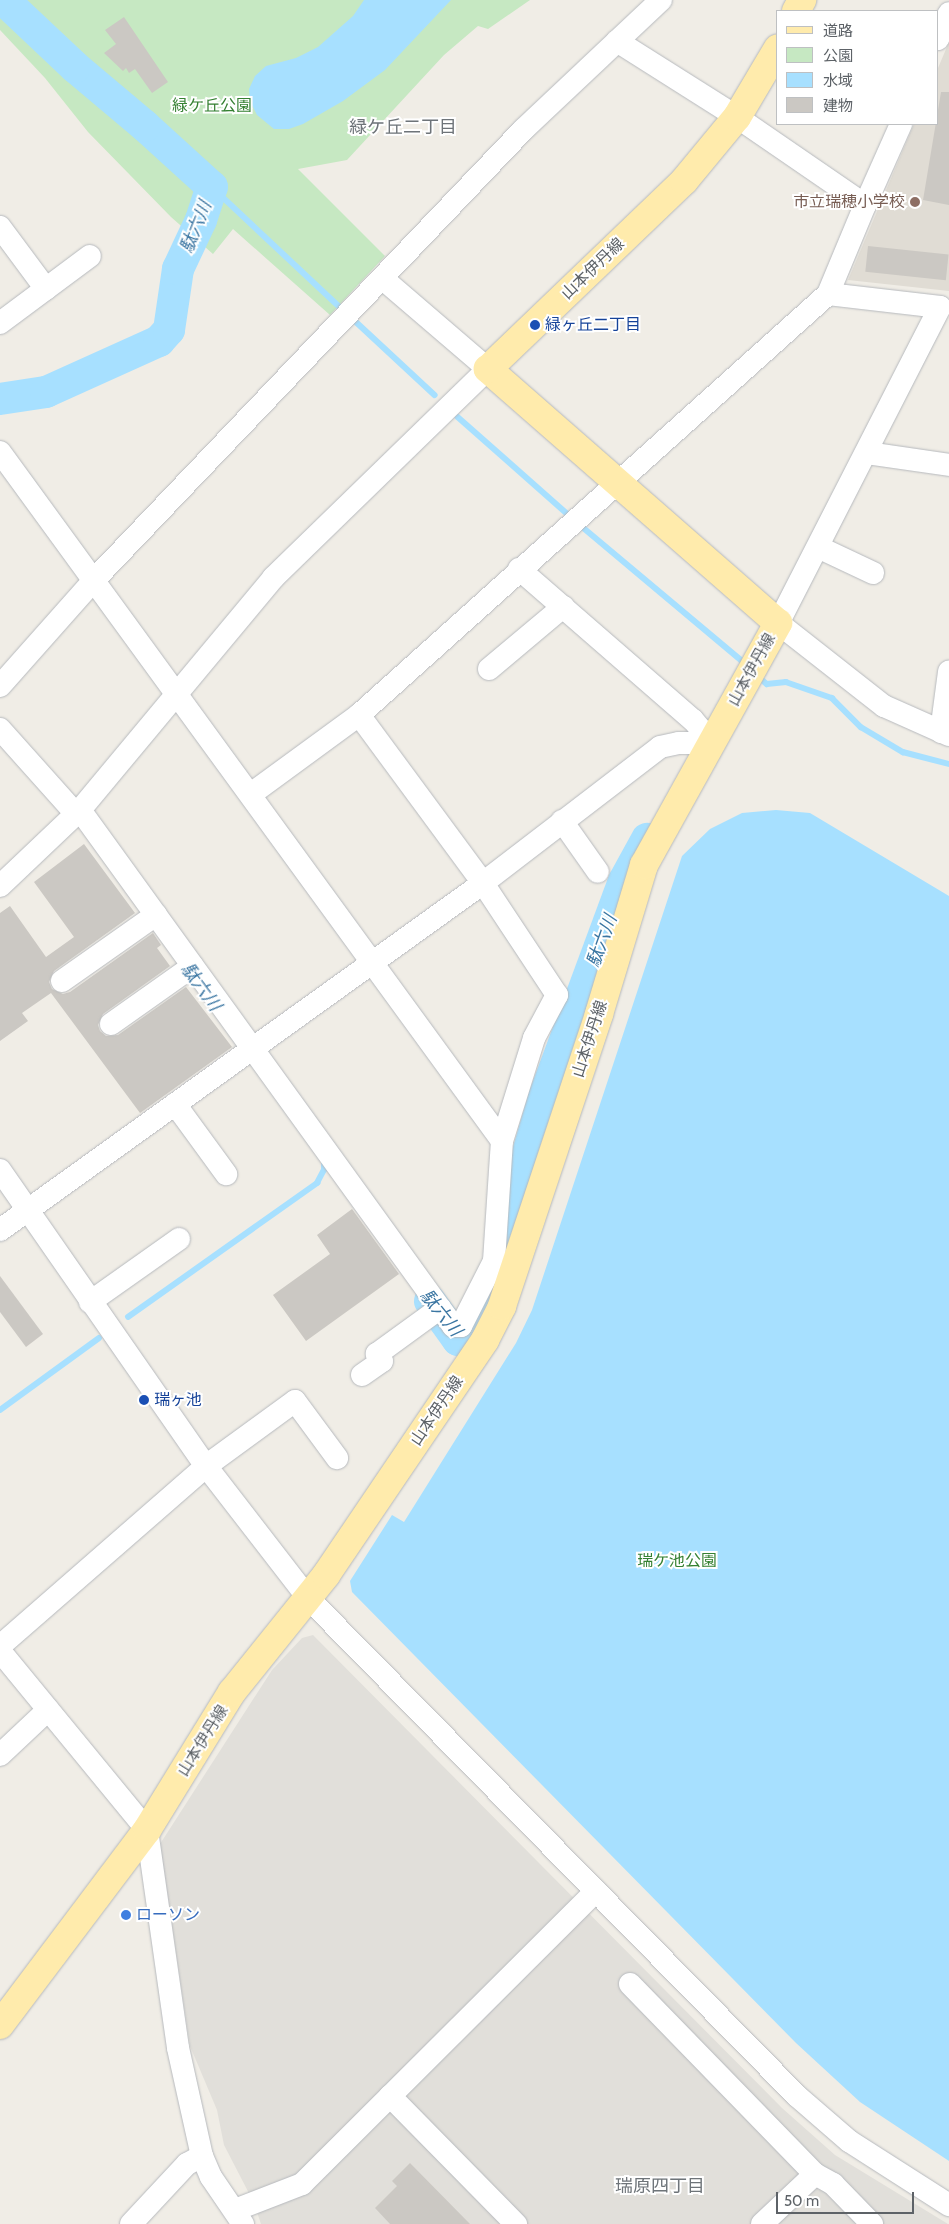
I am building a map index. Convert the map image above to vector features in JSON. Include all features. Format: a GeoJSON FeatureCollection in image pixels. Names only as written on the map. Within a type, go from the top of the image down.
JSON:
{"type":"FeatureCollection","features":[{"type":"Feature","properties":{"kind":"main road","name":"山本伊丹線"},"geometry":{"type":"LineString","coordinates":[[0,2025],[147,1830],[232,1692],[308,1598],[485,1340],[502,1306],[599,1014],[644,866],[778,622],[488,369],[684,182],[737,117],[776,51]]}},
{"type":"Feature","properties":{"kind":"street"},"geometry":{"type":"LineString","coordinates":[[0,686],[94,580],[557,95],[661,0]]}},
{"type":"Feature","properties":{"kind":"street"},"geometry":{"type":"LineString","coordinates":[[939,37],[949,13]]}},
{"type":"Feature","properties":{"kind":"street"},"geometry":{"type":"LineString","coordinates":[[617,41],[737,117],[865,205]]}},
{"type":"Feature","properties":{"kind":"street"},"geometry":{"type":"LineString","coordinates":[[251,794],[359,715],[828,294],[900,125]]}},
{"type":"Feature","properties":{"kind":"street"},"geometry":{"type":"LineString","coordinates":[[0,227],[46,289]]}},
{"type":"Feature","properties":{"kind":"street"},"geometry":{"type":"LineString","coordinates":[[0,323],[90,256]]}},
{"type":"Feature","properties":{"kind":"street"},"geometry":{"type":"LineString","coordinates":[[0,886],[78,812],[176,692],[273,578],[488,369],[383,278]]}},
{"type":"Feature","properties":{"kind":"street"},"geometry":{"type":"LineString","coordinates":[[828,294],[944,307],[778,622],[884,706],[945,734],[949,672]]}},
{"type":"Feature","properties":{"kind":"street"},"geometry":{"type":"LineString","coordinates":[[0,452],[502,1141]]}},
{"type":"Feature","properties":{"kind":"street"},"geometry":{"type":"LineString","coordinates":[[867,453],[949,465]]}},
{"type":"Feature","properties":{"kind":"street"},"geometry":{"type":"LineString","coordinates":[[818,547],[872,573]]}},
{"type":"Feature","properties":{"kind":"street"},"geometry":{"type":"LineString","coordinates":[[519,570],[693,720],[712,743]]}},
{"type":"Feature","properties":{"kind":"street"},"geometry":{"type":"LineString","coordinates":[[489,669],[563,608]]}},
{"type":"Feature","properties":{"kind":"street"},"geometry":{"type":"LineString","coordinates":[[0,729],[78,812],[152,918],[192,966],[248,1050],[437,1310],[454,1326],[461,1326],[494,1261],[502,1141],[534,1038],[557,995],[483,883],[359,715]]}},
{"type":"Feature","properties":{"kind":"street"},"geometry":{"type":"LineString","coordinates":[[0,1230],[483,883],[660,747],[678,743],[712,743]]}},
{"type":"Feature","properties":{"kind":"street"},"geometry":{"type":"LineString","coordinates":[[562,821],[598,872]]}},
{"type":"Feature","properties":{"kind":"street"},"geometry":{"type":"LineString","coordinates":[[62,981],[152,918]]}},
{"type":"Feature","properties":{"kind":"street"},"geometry":{"type":"LineString","coordinates":[[111,1024],[192,966]]}},
{"type":"Feature","properties":{"kind":"street"},"geometry":{"type":"LineString","coordinates":[[175,1104],[226,1174]]}},
{"type":"Feature","properties":{"kind":"street"},"geometry":{"type":"LineString","coordinates":[[0,1170],[90,1302],[206,1466],[308,1598],[797,2096],[849,2141],[914,2185],[949,2205]]}},
{"type":"Feature","properties":{"kind":"street"},"geometry":{"type":"LineString","coordinates":[[90,1302],[178,1239]]}},
{"type":"Feature","properties":{"kind":"street"},"geometry":{"type":"LineString","coordinates":[[362,1375],[382,1361],[376,1354],[437,1310]]}},
{"type":"Feature","properties":{"kind":"street"},"geometry":{"type":"LineString","coordinates":[[0,1646],[206,1466],[295,1401],[337,1458]]}},
{"type":"Feature","properties":{"kind":"street"},"geometry":{"type":"LineString","coordinates":[[0,1651],[48,1710],[53,1712],[147,1830],[178,2048],[202,2156],[210,2177],[239,2217],[302,2184],[596,1891]]}},
{"type":"Feature","properties":{"kind":"street"},"geometry":{"type":"LineString","coordinates":[[0,1755],[48,1710]]}},
{"type":"Feature","properties":{"kind":"street"},"geometry":{"type":"LineString","coordinates":[[630,1984],[815,2174],[833,2184],[872,2224]]}},
{"type":"Feature","properties":{"kind":"street"},"geometry":{"type":"LineString","coordinates":[[390,2096],[516,2224]]}},
{"type":"Feature","properties":{"kind":"street"},"geometry":{"type":"LineString","coordinates":[[131,2224],[187,2164],[202,2156]]}},
{"type":"Feature","properties":{"kind":"street"},"geometry":{"type":"LineString","coordinates":[[762,2224],[815,2174]]}},
{"type":"Feature","properties":{"kind":"shaded area","name":"市立瑞穂小学校"},"geometry":{"type":"Polygon","coordinates":[[[949,42],[949,291],[848,280],[914,125],[939,125],[939,66],[949,42]]]}},
{"type":"Feature","properties":{"kind":"shaded area"},"geometry":{"type":"Polygon","coordinates":[[[313,1635],[782,2108],[835,2155],[948,2224],[261,2224],[254,2203],[224,2145],[217,2110],[190,2046],[160,1844],[272,1670],[302,1638],[313,1635]]]}},
{"type":"Feature","properties":{"kind":"green space","name":"緑ケ丘公園"},"geometry":{"type":"Polygon","coordinates":[[[0,0],[530,0],[488,29],[478,26],[444,55],[347,160],[298,169],[385,256],[330,315],[233,229],[213,254],[171,217],[88,132],[45,78],[0,30],[0,0]]]}},
{"type":"Feature","properties":{"kind":"water"},"geometry":{"type":"Polygon","coordinates":[[[364,0],[451,0],[385,70],[343,101],[303,124],[289,129],[274,129],[257,115],[250,101],[249,89],[255,76],[266,66],[296,58],[318,47],[353,16],[364,0]]]}},
{"type":"Feature","properties":{"kind":"water","name":"瑞ケ池公園"},"geometry":{"type":"Polygon","coordinates":[[[776,810],[810,813],[949,896],[949,2161],[860,2102],[796,2043],[352,1592],[350,1581],[392,1515],[404,1522],[516,1343],[532,1310],[682,856],[710,829],[742,813],[776,810]]]}},
{"type":"Feature","properties":{"kind":"building"},"geometry":{"type":"Polygon","coordinates":[[[124,17],[168,82],[152,93],[135,69],[129,73],[126,68],[123,71],[104,53],[116,44],[105,30],[124,17]]]}},
{"type":"Feature","properties":{"kind":"building"},"geometry":{"type":"Polygon","coordinates":[[[941,92],[949,92],[949,205],[923,200],[936,125],[939,125],[941,92]]]}},
{"type":"Feature","properties":{"kind":"building"},"geometry":{"type":"Polygon","coordinates":[[[868,246],[949,254],[946,280],[865,272],[868,246]]]}},
{"type":"Feature","properties":{"kind":"building"},"geometry":{"type":"Polygon","coordinates":[[[84,844],[135,913],[54,971],[49,982],[52,989],[63,994],[70,992],[153,933],[161,945],[157,948],[170,966],[103,1014],[98,1025],[100,1031],[106,1036],[118,1035],[186,987],[232,1047],[140,1113],[51,993],[22,1013],[28,1021],[0,1041],[0,913],[10,906],[46,957],[74,937],[34,882],[84,844]]]}},
{"type":"Feature","properties":{"kind":"building"},"geometry":{"type":"Polygon","coordinates":[[[352,1209],[399,1274],[306,1341],[273,1295],[330,1254],[317,1235],[352,1209]]]}},
{"type":"Feature","properties":{"kind":"building"},"geometry":{"type":"Polygon","coordinates":[[[0,1276],[43,1334],[26,1347],[0,1312],[0,1276]]]}},
{"type":"Feature","properties":{"kind":"building"},"geometry":{"type":"Polygon","coordinates":[[[410,2163],[470,2224],[390,2224],[375,2208],[397,2186],[392,2181],[410,2163]]]}},
{"type":"Feature","properties":{"kind":"waterway","name":"駄六川"},"geometry":{"type":"LineString","coordinates":[[0,399],[46,392],[159,341],[169,330],[178,269],[201,220],[212,187],[145,126],[75,67],[4,0]]}},
{"type":"Feature","properties":{"kind":"waterway"},"geometry":{"type":"LineString","coordinates":[[212,187],[345,312]]}},
{"type":"Feature","properties":{"kind":"waterway"},"geometry":{"type":"LineString","coordinates":[[352,318],[435,395]]}},
{"type":"Feature","properties":{"kind":"waterway"},"geometry":{"type":"LineString","coordinates":[[458,417],[572,518]]}},
{"type":"Feature","properties":{"kind":"waterway"},"geometry":{"type":"LineString","coordinates":[[579,524],[746,664]]}},
{"type":"Feature","properties":{"kind":"waterway"},"geometry":{"type":"LineString","coordinates":[[758,676],[767,684],[786,682],[832,698],[861,727],[903,752],[949,764]]}},
{"type":"Feature","properties":{"kind":"waterway","name":"駄六川"},"geometry":{"type":"LineString","coordinates":[[430,1301],[458,1340],[466,1341],[515,1239],[527,1156],[544,1097],[624,881],[647,839]]}},
{"type":"Feature","properties":{"kind":"waterway"},"geometry":{"type":"LineString","coordinates":[[128,1317],[317,1183],[324,1170],[324,1161]]}},
{"type":"Feature","properties":{"kind":"waterway"},"geometry":{"type":"LineString","coordinates":[[0,1410],[99,1338]]}},
{"type":"Feature","properties":{"kind":"place","name":"市立瑞穂小学校"},"geometry":{"type":"Point","coordinates":[915,202]}},
{"type":"Feature","properties":{"kind":"place","name":"緑ヶ丘二丁目"},"geometry":{"type":"Point","coordinates":[535,325]}},
{"type":"Feature","properties":{"kind":"place","name":"瑞ヶ池"},"geometry":{"type":"Point","coordinates":[144,1400]}},
{"type":"Feature","properties":{"kind":"place","name":"ローソン"},"geometry":{"type":"Point","coordinates":[126,1915]}},
{"type":"Feature","properties":{"kind":"district","name":"緑ケ丘二丁目"},"geometry":{"type":"Point","coordinates":[403,127]}},
{"type":"Feature","properties":{"kind":"district","name":"瑞原四丁目"},"geometry":{"type":"Point","coordinates":[660,2186]}}]}
